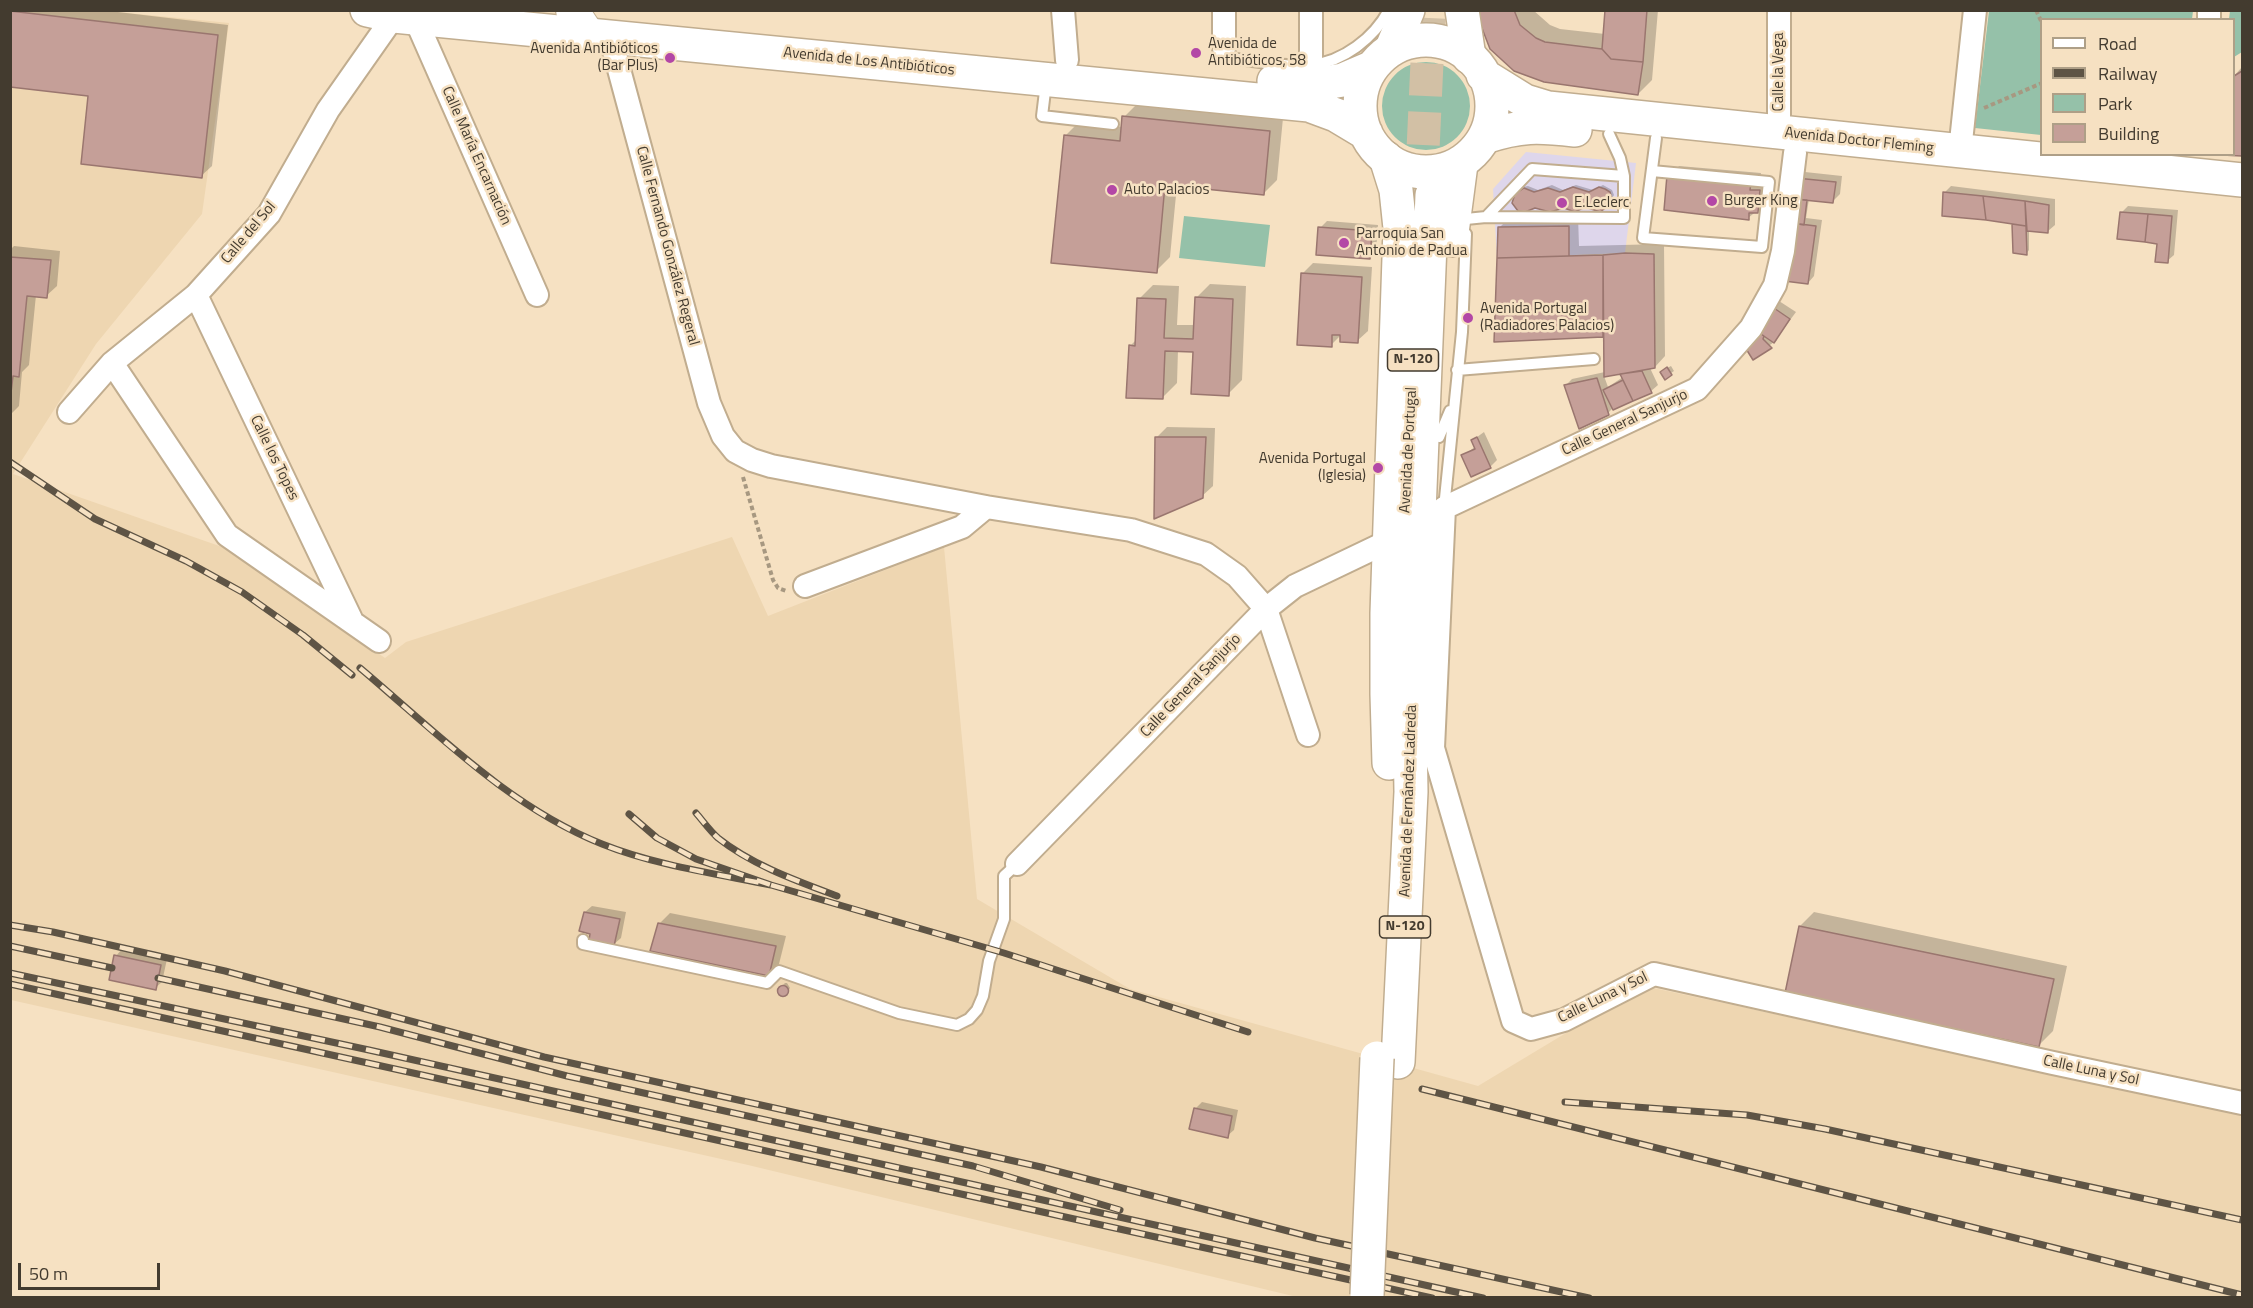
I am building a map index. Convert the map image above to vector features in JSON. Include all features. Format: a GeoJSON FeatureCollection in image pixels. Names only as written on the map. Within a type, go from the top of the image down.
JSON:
{"type":"FeatureCollection","features":[{"type":"Feature","properties":{"kind":"main road"},"geometry":{"type":"LineString","coordinates":[[1401,795],[1428,644],[1453,218],[1473,152],[1490,120],[1491,103],[1476,66],[1435,13],[1382,58],[1363,83],[1360,100],[1361,117],[1366,133],[1377,150],[1399,166],[1428,172],[1450,170],[1473,152]]}},
{"type":"Feature","properties":{"kind":"main road","name":"Avenida de Los Antibióticos"},"geometry":{"type":"LineString","coordinates":[[392,15],[581,21],[1057,70],[1309,105],[1336,115],[1366,133]]}},
{"type":"Feature","properties":{"kind":"main road","name":"Avenida de Los Antibióticos"},"geometry":{"type":"LineString","coordinates":[[581,21],[1057,70],[1312,85],[1343,80],[1382,58]]}},
{"type":"Feature","properties":{"kind":"main road"},"geometry":{"type":"LineString","coordinates":[[1382,58],[1408,42],[1424,40],[1440,42],[1456,48],[1476,66]]}},
{"type":"Feature","properties":{"kind":"main road","name":"Avenida Doctor Fleming"},"geometry":{"type":"LineString","coordinates":[[1476,66],[1526,101],[1548,108],[1787,143],[2242,199]]}},
{"type":"Feature","properties":{"kind":"main road","name":"Avenida Doctor Fleming"},"geometry":{"type":"LineString","coordinates":[[1473,152],[1515,128],[1532,126],[1656,138],[2040,156]]}},
{"type":"Feature","properties":{"kind":"main road","name":"Avenida Doctor Fleming"},"geometry":{"type":"LineString","coordinates":[[2045,156],[2197,165],[2242,180]]}},
{"type":"Feature","properties":{"kind":"main road"},"geometry":{"type":"LineString","coordinates":[[1386,158],[1396,190],[1400,228],[1393,468],[1415,524]]}},
{"type":"Feature","properties":{"kind":"main road","name":"Avenida de Portugal"},"geometry":{"type":"LineString","coordinates":[[1415,524],[1427,195]]}},
{"type":"Feature","properties":{"kind":"main road","name":"Avenida de Fernández Ladreda"},"geometry":{"type":"LineString","coordinates":[[1374,1297],[1401,795],[1410,732],[1415,524]]}},
{"type":"Feature","properties":{"kind":"street"},"geometry":{"type":"LineString","coordinates":[[1057,70],[1063,10]]}},
{"type":"Feature","properties":{"kind":"street"},"geometry":{"type":"LineString","coordinates":[[1224,10],[1224,48]]}},
{"type":"Feature","properties":{"kind":"street"},"geometry":{"type":"LineString","coordinates":[[1311,10],[1311,65]]}},
{"type":"Feature","properties":{"kind":"street","name":"Calle la Vega"},"geometry":{"type":"LineString","coordinates":[[1779,10],[1787,143]]}},
{"type":"Feature","properties":{"kind":"street"},"geometry":{"type":"LineString","coordinates":[[1960,151],[1975,10]]}},
{"type":"Feature","properties":{"kind":"street","name":"Calle del Sol"},"geometry":{"type":"LineString","coordinates":[[69,412],[112,363],[195,295],[269,214],[328,110],[392,15]]}},
{"type":"Feature","properties":{"kind":"street","name":"Calle María Encarnación"},"geometry":{"type":"LineString","coordinates":[[392,15],[537,295]]}},
{"type":"Feature","properties":{"kind":"street","name":"Calle Fernando González Regeral"},"geometry":{"type":"LineString","coordinates":[[581,21],[708,403],[723,436],[735,451]]}},
{"type":"Feature","properties":{"kind":"street","name":"Calle General Sanjurjo"},"geometry":{"type":"LineString","coordinates":[[1017,864],[1266,609],[1296,586],[1415,524],[1697,389],[1751,328],[1775,285],[1783,251],[1787,143]]}},
{"type":"Feature","properties":{"kind":"street","name":"Calle los Topes"},"geometry":{"type":"LineString","coordinates":[[195,295],[352,621]]}},
{"type":"Feature","properties":{"kind":"street"},"geometry":{"type":"LineString","coordinates":[[112,363],[227,535],[379,641]]}},
{"type":"Feature","properties":{"kind":"street"},"geometry":{"type":"LineString","coordinates":[[735,451],[752,460],[797,472],[986,507],[1131,530],[1206,554],[1237,576],[1266,609],[1308,735]]}},
{"type":"Feature","properties":{"kind":"street"},"geometry":{"type":"LineString","coordinates":[[805,586],[962,527],[986,507]]}},
{"type":"Feature","properties":{"kind":"street","name":"Calle Luna y Sol"},"geometry":{"type":"LineString","coordinates":[[1415,524],[1433,748],[1513,1021],[1531,1029],[1564,1020],[1654,974],[2242,1103]]}},
{"type":"Feature","properties":{"kind":"lane"},"geometry":{"type":"LineString","coordinates":[[1224,48],[1228,55],[1236,58],[1288,65],[1311,65],[1344,55],[1360,44],[1374,32],[1389,10]]}},
{"type":"Feature","properties":{"kind":"lane"},"geometry":{"type":"LineString","coordinates":[[1057,70],[1042,116],[1113,124]]}},
{"type":"Feature","properties":{"kind":"lane"},"geometry":{"type":"LineString","coordinates":[[1609,134],[1620,158],[1624,176],[1624,218]]}},
{"type":"Feature","properties":{"kind":"lane"},"geometry":{"type":"LineString","coordinates":[[1652,171],[1769,182],[1762,246],[1643,238],[1656,138]]}},
{"type":"Feature","properties":{"kind":"lane"},"geometry":{"type":"LineString","coordinates":[[1415,524],[1454,402],[1462,332],[1466,219],[1473,152]]}},
{"type":"Feature","properties":{"kind":"lane"},"geometry":{"type":"LineString","coordinates":[[1486,217],[1532,169],[1624,176]]}},
{"type":"Feature","properties":{"kind":"lane"},"geometry":{"type":"LineString","coordinates":[[1466,219],[1486,217],[1645,219]]}},
{"type":"Feature","properties":{"kind":"lane"},"geometry":{"type":"LineString","coordinates":[[1457,370],[1594,358]]}},
{"type":"Feature","properties":{"kind":"lane"},"geometry":{"type":"LineString","coordinates":[[1439,437],[1454,402]]}},
{"type":"Feature","properties":{"kind":"lane"},"geometry":{"type":"LineString","coordinates":[[583,940],[583,944],[767,983],[779,971],[899,1013],[957,1025],[969,1019],[977,1010],[983,996],[989,961],[1005,919],[1004,876],[1017,864]]}},
{"type":"Feature","properties":{"kind":"path"},"geometry":{"type":"LineString","coordinates":[[1964,117],[2040,84]]}},
{"type":"Feature","properties":{"kind":"path"},"geometry":{"type":"LineString","coordinates":[[735,451],[778,588],[787,591],[805,586]]}},
{"type":"Feature","properties":{"kind":"shaded area"},"geometry":{"type":"Polygon","coordinates":[[[11,11],[109,11],[229,23],[202,214],[96,344],[13,474],[228,549],[385,658],[406,642],[732,537],[768,616],[944,547],[977,899],[1130,989],[1478,1086],[1644,986],[2242,1114],[2242,1297],[1297,1297],[748,1165],[11,1000],[11,11]]]}},
{"type":"Feature","properties":{"kind":"shaded area","name":"E.Leclerc"},"geometry":{"type":"Polygon","coordinates":[[[1526,152],[1636,163],[1625,253],[1497,258],[1493,189],[1526,152]]]}},
{"type":"Feature","properties":{"kind":"green space"},"geometry":{"type":"Polygon","coordinates":[[[1989,10],[2193,11],[2192,18],[2040,18],[2040,135],[1975,128],[1989,10]]]}},
{"type":"Feature","properties":{"kind":"green space"},"geometry":{"type":"Polygon","coordinates":[[[2230,11],[2242,11],[2242,52],[2235,56],[2235,18],[2229,18],[2230,11]]]}},
{"type":"Feature","properties":{"kind":"green space"},"geometry":{"type":"Polygon","coordinates":[[[1426,62],[1443,65],[1457,75],[1467,89],[1470,106],[1467,123],[1457,137],[1443,147],[1426,150],[1409,147],[1395,137],[1385,123],[1382,106],[1385,89],[1395,75],[1409,65],[1426,62]]]}},
{"type":"Feature","properties":{"kind":"green space"},"geometry":{"type":"Polygon","coordinates":[[[1184,216],[1270,225],[1265,267],[1179,258],[1184,216]]]}},
{"type":"Feature","properties":{"kind":"building"},"geometry":{"type":"Polygon","coordinates":[[[1475,10],[1514,10],[1520,25],[1545,42],[1602,49],[1611,59],[1643,62],[1638,95],[1544,82],[1514,71],[1490,49],[1475,10]]]}},
{"type":"Feature","properties":{"kind":"building"},"geometry":{"type":"Polygon","coordinates":[[[1605,10],[1647,10],[1643,62],[1611,59],[1602,49],[1605,10]]]}},
{"type":"Feature","properties":{"kind":"building"},"geometry":{"type":"Polygon","coordinates":[[[10,11],[218,35],[202,178],[81,164],[88,96],[10,87],[10,11]]]}},
{"type":"Feature","properties":{"kind":"building"},"geometry":{"type":"Polygon","coordinates":[[[2242,71],[2242,156],[2235,156],[2235,75],[2242,71]]]}},
{"type":"Feature","properties":{"kind":"building","name":"Auto Palacios"},"geometry":{"type":"Polygon","coordinates":[[[1122,116],[1270,131],[1264,195],[1165,185],[1157,273],[1051,263],[1064,135],[1120,141],[1122,116]]]}},
{"type":"Feature","properties":{"kind":"building","name":"Burger King"},"geometry":{"type":"Polygon","coordinates":[[[1667,175],[1751,183],[1750,190],[1760,190],[1758,213],[1749,213],[1749,220],[1664,210],[1667,175]]]}},
{"type":"Feature","properties":{"kind":"building"},"geometry":{"type":"Polygon","coordinates":[[[1796,178],[1836,182],[1833,203],[1794,199],[1796,178]]]}},
{"type":"Feature","properties":{"kind":"building"},"geometry":{"type":"Polygon","coordinates":[[[1573,187],[1589,192],[1599,187],[1605,189],[1610,192],[1612,199],[1610,205],[1600,212],[1585,207],[1575,212],[1564,208],[1550,212],[1535,208],[1525,212],[1518,211],[1512,203],[1515,194],[1524,188],[1534,192],[1548,188],[1560,192],[1573,187]]]}},
{"type":"Feature","properties":{"kind":"building"},"geometry":{"type":"Polygon","coordinates":[[[1943,192],[1983,196],[1986,220],[1942,216],[1943,192]]]}},
{"type":"Feature","properties":{"kind":"building"},"geometry":{"type":"Polygon","coordinates":[[[1983,196],[2025,201],[2026,226],[1986,220],[1983,196]]]}},
{"type":"Feature","properties":{"kind":"building"},"geometry":{"type":"Polygon","coordinates":[[[1794,199],[1807,200],[1804,225],[1792,223],[1794,199]]]}},
{"type":"Feature","properties":{"kind":"building"},"geometry":{"type":"Polygon","coordinates":[[[2025,201],[2049,205],[2048,233],[2027,231],[2025,201]]]}},
{"type":"Feature","properties":{"kind":"building"},"geometry":{"type":"Polygon","coordinates":[[[2120,212],[2148,214],[2145,242],[2117,239],[2120,212]]]}},
{"type":"Feature","properties":{"kind":"building"},"geometry":{"type":"Polygon","coordinates":[[[2148,214],[2172,216],[2168,263],[2155,262],[2157,244],[2145,242],[2148,214]]]}},
{"type":"Feature","properties":{"kind":"building"},"geometry":{"type":"Polygon","coordinates":[[[1792,223],[1816,226],[1808,284],[1784,281],[1792,223]]]}},
{"type":"Feature","properties":{"kind":"building"},"geometry":{"type":"Polygon","coordinates":[[[2012,224],[2026,226],[2027,255],[2013,253],[2012,224]]]}},
{"type":"Feature","properties":{"kind":"building"},"geometry":{"type":"Polygon","coordinates":[[[1569,226],[1569,256],[1497,258],[1498,227],[1569,226]]]}},
{"type":"Feature","properties":{"kind":"building","name":"Parroquia San Antonio de Padua"},"geometry":{"type":"Polygon","coordinates":[[[1318,227],[1372,231],[1370,259],[1316,255],[1318,227]]]}},
{"type":"Feature","properties":{"kind":"building"},"geometry":{"type":"Polygon","coordinates":[[[1654,254],[1655,368],[1604,377],[1603,255],[1654,254]]]}},
{"type":"Feature","properties":{"kind":"building"},"geometry":{"type":"Polygon","coordinates":[[[1603,255],[1603,337],[1494,342],[1497,258],[1603,255]]]}},
{"type":"Feature","properties":{"kind":"building"},"geometry":{"type":"Polygon","coordinates":[[[10,257],[51,260],[47,298],[27,296],[19,377],[13,376],[10,401],[10,257]]]}},
{"type":"Feature","properties":{"kind":"building"},"geometry":{"type":"Polygon","coordinates":[[[1301,273],[1362,277],[1358,343],[1340,342],[1340,335],[1332,335],[1332,347],[1297,345],[1301,273]]]}},
{"type":"Feature","properties":{"kind":"building"},"geometry":{"type":"Polygon","coordinates":[[[1195,297],[1233,299],[1229,396],[1191,394],[1193,352],[1165,351],[1163,399],[1126,398],[1129,345],[1135,346],[1137,298],[1166,299],[1164,338],[1193,339],[1195,297]]]}},
{"type":"Feature","properties":{"kind":"building"},"geometry":{"type":"Polygon","coordinates":[[[1771,306],[1790,319],[1774,343],[1755,330],[1771,306]]]}},
{"type":"Feature","properties":{"kind":"building"},"geometry":{"type":"Polygon","coordinates":[[[1755,330],[1764,336],[1763,339],[1772,348],[1753,360],[1743,344],[1755,330]]]}},
{"type":"Feature","properties":{"kind":"building"},"geometry":{"type":"Polygon","coordinates":[[[1667,367],[1672,375],[1665,380],[1660,372],[1667,367]]]}},
{"type":"Feature","properties":{"kind":"building"},"geometry":{"type":"Polygon","coordinates":[[[1642,371],[1652,393],[1633,401],[1620,374],[1642,371]]]}},
{"type":"Feature","properties":{"kind":"building"},"geometry":{"type":"Polygon","coordinates":[[[1597,378],[1609,415],[1579,429],[1564,385],[1597,378]]]}},
{"type":"Feature","properties":{"kind":"building"},"geometry":{"type":"Polygon","coordinates":[[[1623,380],[1633,401],[1613,410],[1603,390],[1623,380]]]}},
{"type":"Feature","properties":{"kind":"building"},"geometry":{"type":"Polygon","coordinates":[[[1155,437],[1206,437],[1203,498],[1154,519],[1155,437]]]}},
{"type":"Feature","properties":{"kind":"building"},"geometry":{"type":"Polygon","coordinates":[[[1477,437],[1491,468],[1471,477],[1461,455],[1475,449],[1471,440],[1477,437]]]}},
{"type":"Feature","properties":{"kind":"building"},"geometry":{"type":"Polygon","coordinates":[[[584,912],[620,919],[614,946],[589,940],[590,934],[579,931],[584,912]]]}},
{"type":"Feature","properties":{"kind":"building"},"geometry":{"type":"Polygon","coordinates":[[[658,923],[776,946],[769,976],[650,951],[658,923]]]}},
{"type":"Feature","properties":{"kind":"building"},"geometry":{"type":"Polygon","coordinates":[[[1799,926],[2054,979],[2039,1047],[1785,993],[1799,926]]]}},
{"type":"Feature","properties":{"kind":"building"},"geometry":{"type":"Polygon","coordinates":[[[114,955],[161,965],[156,990],[109,980],[114,955]]]}},
{"type":"Feature","properties":{"kind":"building"},"geometry":{"type":"Polygon","coordinates":[[[783,986],[787,987],[787,995],[783,996],[779,995],[778,991],[779,987],[783,986]]]}},
{"type":"Feature","properties":{"kind":"building"},"geometry":{"type":"Polygon","coordinates":[[[1194,1108],[1232,1116],[1228,1138],[1189,1129],[1194,1108]]]}},
{"type":"Feature","properties":{"kind":"tunnel"},"geometry":{"type":"LineString","coordinates":[[1421,194],[1429,18]]}},
{"type":"Feature","properties":{"kind":"railway"},"geometry":{"type":"LineString","coordinates":[[10,462],[95,519],[186,561],[242,592],[303,635],[352,675]]}},
{"type":"Feature","properties":{"kind":"railway"},"geometry":{"type":"LineString","coordinates":[[360,668],[475,766],[536,810],[568,828],[602,844],[643,858],[771,885],[696,859],[657,838],[629,814]]}},
{"type":"Feature","properties":{"kind":"railway"},"geometry":{"type":"LineString","coordinates":[[696,813],[709,829],[731,848],[775,872],[837,896]]}},
{"type":"Feature","properties":{"kind":"railway"},"geometry":{"type":"LineString","coordinates":[[771,885],[1004,953],[1248,1032]]}},
{"type":"Feature","properties":{"kind":"railway"},"geometry":{"type":"LineString","coordinates":[[10,925],[53,932],[225,971],[544,1057],[1041,1167],[1315,1238],[1589,1298]]}},
{"type":"Feature","properties":{"kind":"railway"},"geometry":{"type":"LineString","coordinates":[[10,946],[112,968]]}},
{"type":"Feature","properties":{"kind":"railway"},"geometry":{"type":"LineString","coordinates":[[10,973],[369,1050],[1483,1298]]}},
{"type":"Feature","properties":{"kind":"railway"},"geometry":{"type":"LineString","coordinates":[[158,978],[380,1027],[567,1076],[973,1166],[1120,1210]]}},
{"type":"Feature","properties":{"kind":"railway"},"geometry":{"type":"LineString","coordinates":[[10,984],[1432,1298]]}},
{"type":"Feature","properties":{"kind":"railway"},"geometry":{"type":"LineString","coordinates":[[1422,1089],[2242,1295]]}},
{"type":"Feature","properties":{"kind":"railway"},"geometry":{"type":"LineString","coordinates":[[1565,1102],[1747,1115],[1825,1129],[2242,1220]]}},
{"type":"Feature","properties":{"kind":"place","name":"Avenida de Antibióticos, 58"},"geometry":{"type":"Point","coordinates":[1196,53]}},
{"type":"Feature","properties":{"kind":"place","name":"Avenida Antibióticos (Bar Plus)"},"geometry":{"type":"Point","coordinates":[670,58]}},
{"type":"Feature","properties":{"kind":"place","name":"Auto Palacios"},"geometry":{"type":"Point","coordinates":[1112,190]}},
{"type":"Feature","properties":{"kind":"place","name":"Burger King"},"geometry":{"type":"Point","coordinates":[1712,201]}},
{"type":"Feature","properties":{"kind":"place","name":"E.Leclerc"},"geometry":{"type":"Point","coordinates":[1562,203]}},
{"type":"Feature","properties":{"kind":"place","name":"Parroquia San Antonio de Padua"},"geometry":{"type":"Point","coordinates":[1344,243]}},
{"type":"Feature","properties":{"kind":"place","name":"Avenida Portugal (Radiadores Palacios)"},"geometry":{"type":"Point","coordinates":[1468,318]}},
{"type":"Feature","properties":{"kind":"place","name":"Avenida Portugal (Iglesia)"},"geometry":{"type":"Point","coordinates":[1378,468]}}]}
